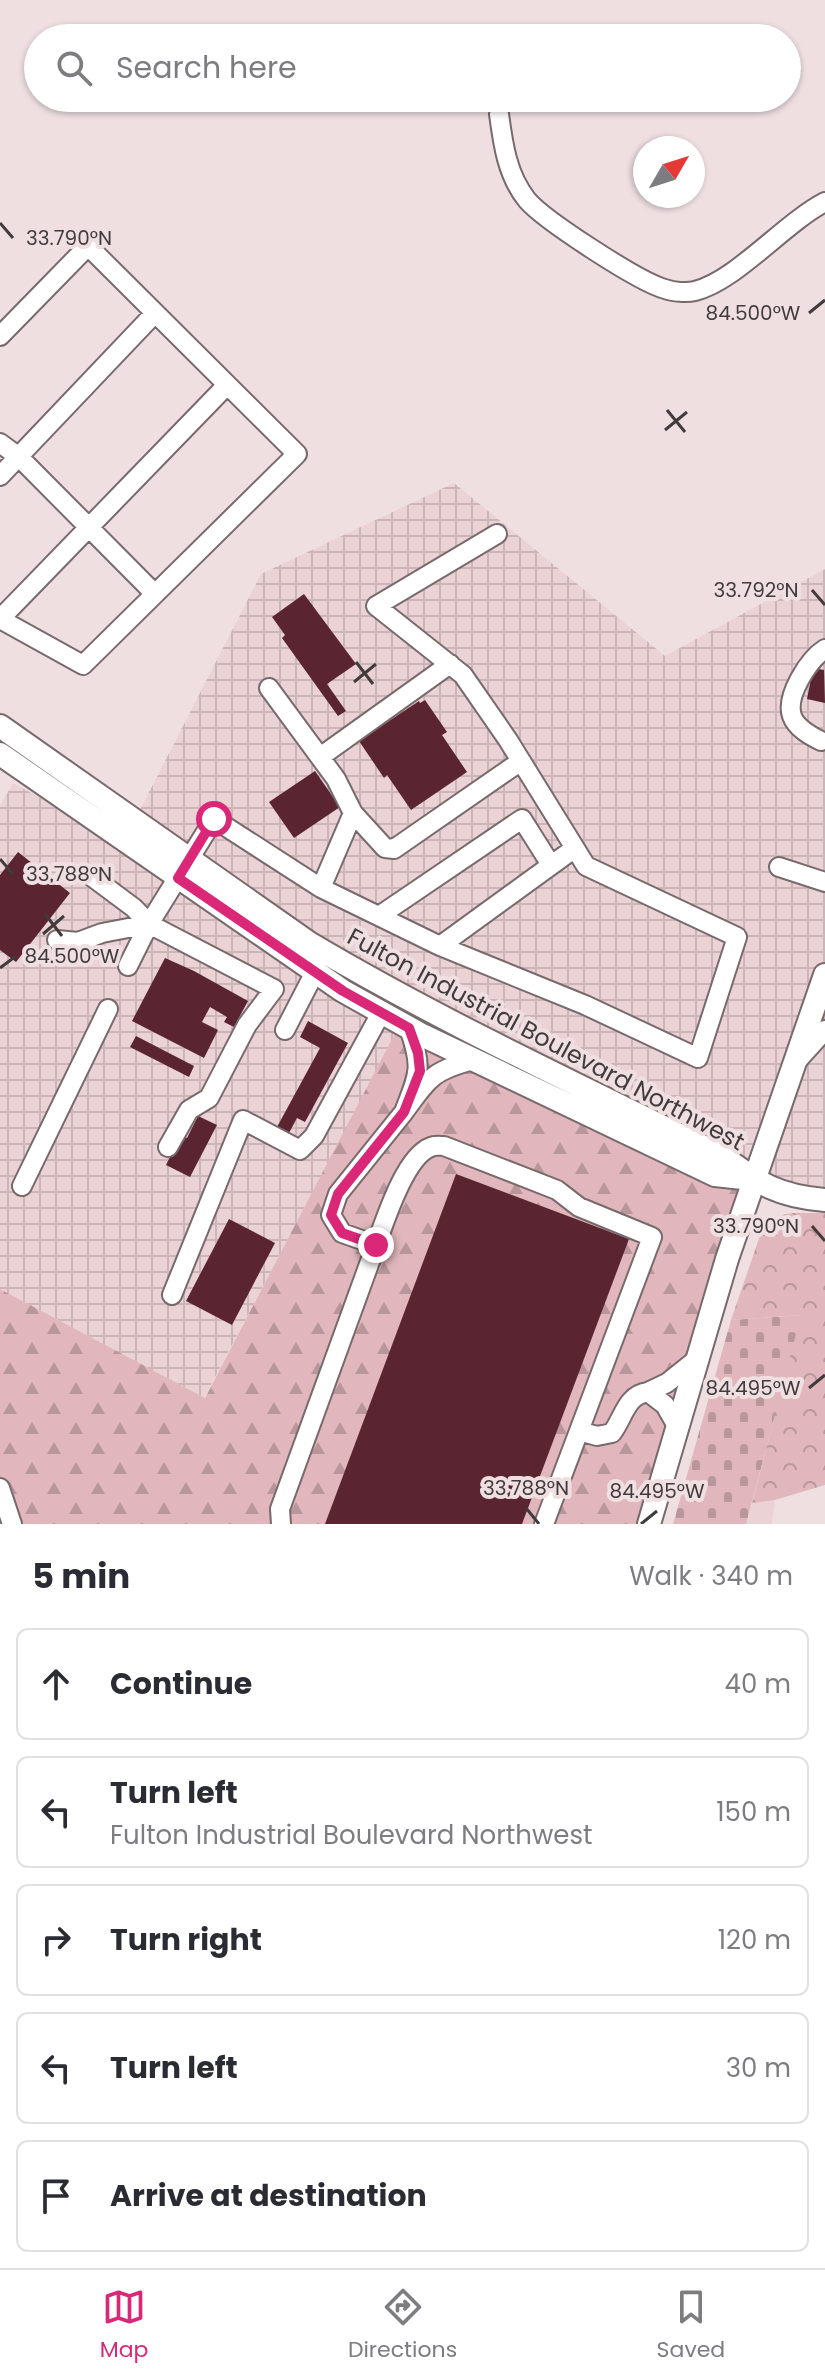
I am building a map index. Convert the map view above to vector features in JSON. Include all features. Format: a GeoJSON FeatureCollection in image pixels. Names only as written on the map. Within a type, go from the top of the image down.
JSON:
{"type":"FeatureCollection","features":[{"type":"Feature","properties":{"kind":"main road","name":"Fulton Industrial Boulevard Northwest"},"geometry":{"type":"LineString","coordinates":[[0,726],[309,943],[353,969],[430,1013],[722,1156],[753,1180],[791,1197],[825,1200]]}},
{"type":"Feature","properties":{"kind":"main road","name":"Fulton Industrial Boulevard Northwest"},"geometry":{"type":"LineString","coordinates":[[0,754],[315,972],[381,1013],[715,1175],[753,1180]]}},
{"type":"Feature","properties":{"kind":"main road"},"geometry":{"type":"LineString","coordinates":[[649,1524],[753,1180],[825,975]]}},
{"type":"Feature","properties":{"kind":"street"},"geometry":{"type":"LineString","coordinates":[[499,114],[506,156],[514,180],[528,200],[554,223],[666,290],[692,292],[718,283],[802,215],[825,202]]}},
{"type":"Feature","properties":{"kind":"street"},"geometry":{"type":"LineString","coordinates":[[0,336],[88,246],[297,454],[83,665],[0,619],[227,385]]}},
{"type":"Feature","properties":{"kind":"street"},"geometry":{"type":"LineString","coordinates":[[0,476],[155,313]]}},
{"type":"Feature","properties":{"kind":"street"},"geometry":{"type":"LineString","coordinates":[[0,443],[19,457],[155,594]]}},
{"type":"Feature","properties":{"kind":"street"},"geometry":{"type":"LineString","coordinates":[[128,966],[149,924],[214,819],[321,888],[440,946],[585,1005],[698,1058],[737,937],[586,866],[463,675],[376,606],[497,534]]}},
{"type":"Feature","properties":{"kind":"street"},"geometry":{"type":"LineString","coordinates":[[821,741],[797,725],[791,707],[811,658],[825,649]]}},
{"type":"Feature","properties":{"kind":"street"},"geometry":{"type":"LineString","coordinates":[[320,757],[450,664]]}},
{"type":"Feature","properties":{"kind":"street"},"geometry":{"type":"LineString","coordinates":[[269,688],[336,779],[353,813],[385,848],[394,849],[521,761]]}},
{"type":"Feature","properties":{"kind":"street"},"geometry":{"type":"LineString","coordinates":[[321,888],[353,813]]}},
{"type":"Feature","properties":{"kind":"street"},"geometry":{"type":"LineString","coordinates":[[379,916],[522,819],[551,865]]}},
{"type":"Feature","properties":{"kind":"street"},"geometry":{"type":"LineString","coordinates":[[440,946],[575,848]]}},
{"type":"Feature","properties":{"kind":"street"},"geometry":{"type":"LineString","coordinates":[[779,867],[825,882]]}},
{"type":"Feature","properties":{"kind":"street"},"geometry":{"type":"LineString","coordinates":[[91,876],[134,908],[149,924],[274,989],[247,1025],[209,1098],[189,1110],[168,1147]]}},
{"type":"Feature","properties":{"kind":"street"},"geometry":{"type":"LineString","coordinates":[[57,940],[78,942],[102,933],[149,924]]}},
{"type":"Feature","properties":{"kind":"street"},"geometry":{"type":"LineString","coordinates":[[285,1030],[315,972]]}},
{"type":"Feature","properties":{"kind":"street"},"geometry":{"type":"LineString","coordinates":[[22,1186],[73,1100],[99,1040],[108,1009]]}},
{"type":"Feature","properties":{"kind":"street"},"geometry":{"type":"LineString","coordinates":[[172,1295],[243,1120],[300,1150],[314,1136],[381,1013]]}},
{"type":"Feature","properties":{"kind":"street"},"geometry":{"type":"LineString","coordinates":[[404,1112],[420,1071],[418,1053],[409,1028]]}},
{"type":"Feature","properties":{"kind":"street"},"geometry":{"type":"LineString","coordinates":[[795,1063],[825,1030]]}},
{"type":"Feature","properties":{"kind":"street"},"geometry":{"type":"LineString","coordinates":[[376,1245],[342,1233],[331,1215],[338,1194],[430,1076],[446,1067],[473,1060]]}},
{"type":"Feature","properties":{"kind":"street"},"geometry":{"type":"LineString","coordinates":[[281,1524],[280,1509],[398,1189],[418,1157],[431,1147],[444,1146],[557,1190],[579,1207],[652,1237],[544,1524]]}},
{"type":"Feature","properties":{"kind":"street"},"geometry":{"type":"LineString","coordinates":[[579,1431],[597,1436],[612,1433],[628,1402],[638,1394],[667,1383],[697,1359]]}},
{"type":"Feature","properties":{"kind":"street"},"geometry":{"type":"LineString","coordinates":[[648,1392],[665,1405],[677,1426]]}},
{"type":"Feature","properties":{"kind":"street"},"geometry":{"type":"LineString","coordinates":[[0,1488],[12,1524]]}},
{"type":"Feature","properties":{"kind":"shaded area"},"geometry":{"type":"Polygon","coordinates":[[[454,483],[665,656],[825,569],[825,1197],[750,1194],[405,1017],[204,1398],[0,1289],[0,806],[13,783],[123,843],[261,574],[454,483]]]}},
{"type":"Feature","properties":{"kind":"shaded area"},"geometry":{"type":"Polygon","coordinates":[[[775,1500],[772,1524],[746,1524],[752,1503],[775,1500]]]}},
{"type":"Feature","properties":{"kind":"green space"},"geometry":{"type":"Polygon","coordinates":[[[404,1016],[750,1194],[655,1524],[0,1524],[0,1289],[205,1398],[404,1016]]]}},
{"type":"Feature","properties":{"kind":"green space"},"geometry":{"type":"Polygon","coordinates":[[[793,1213],[825,1213],[825,1485],[775,1500],[752,1503],[801,1315],[731,1320],[766,1218],[793,1213]]]}},
{"type":"Feature","properties":{"kind":"green space"},"geometry":{"type":"Polygon","coordinates":[[[802,1315],[746,1524],[673,1524],[731,1320],[802,1315]]]}},
{"type":"Feature","properties":{"kind":"building"},"geometry":{"type":"Polygon","coordinates":[[[304,594],[356,664],[327,684],[346,711],[338,716],[282,638],[285,635],[272,617],[304,594]]]}},
{"type":"Feature","properties":{"kind":"building"},"geometry":{"type":"Polygon","coordinates":[[[813,668],[824,670],[825,703],[807,699],[813,668]]]}},
{"type":"Feature","properties":{"kind":"building"},"geometry":{"type":"Polygon","coordinates":[[[425,700],[447,732],[442,735],[467,772],[411,810],[359,741],[425,700]]]}},
{"type":"Feature","properties":{"kind":"building"},"geometry":{"type":"Polygon","coordinates":[[[315,771],[340,807],[294,838],[269,802],[315,771]]]}},
{"type":"Feature","properties":{"kind":"building"},"geometry":{"type":"Polygon","coordinates":[[[18,852],[70,893],[16,962],[0,950],[0,875],[18,852]]]}},
{"type":"Feature","properties":{"kind":"building"},"geometry":{"type":"Polygon","coordinates":[[[165,958],[248,1001],[234,1027],[224,1022],[227,1017],[210,1007],[202,1022],[218,1030],[204,1058],[132,1021],[165,958]]]}},
{"type":"Feature","properties":{"kind":"building"},"geometry":{"type":"Polygon","coordinates":[[[308,1021],[348,1043],[305,1122],[297,1118],[289,1133],[277,1127],[320,1048],[300,1037],[308,1021]]]}},
{"type":"Feature","properties":{"kind":"building"},"geometry":{"type":"Polygon","coordinates":[[[136,1036],[194,1066],[189,1077],[130,1047],[136,1036]]]}},
{"type":"Feature","properties":{"kind":"building"},"geometry":{"type":"Polygon","coordinates":[[[198,1116],[217,1125],[190,1177],[166,1165],[181,1135],[187,1138],[198,1116]]]}},
{"type":"Feature","properties":{"kind":"building"},"geometry":{"type":"Polygon","coordinates":[[[456,1174],[629,1239],[522,1524],[325,1524],[456,1174]]]}},
{"type":"Feature","properties":{"kind":"building"},"geometry":{"type":"Polygon","coordinates":[[[229,1219],[275,1243],[232,1325],[186,1301],[229,1219]]]}},
{"type":"Feature","properties":{"kind":"route"},"geometry":{"type":"LineString","coordinates":[[214,819],[178,878],[343,991],[409,1028],[418,1053],[420,1071],[404,1112],[338,1194],[331,1215],[342,1233],[376,1245]]}}]}
